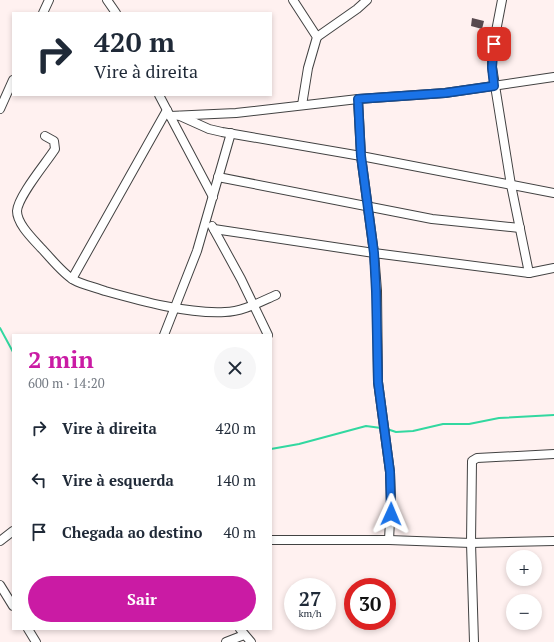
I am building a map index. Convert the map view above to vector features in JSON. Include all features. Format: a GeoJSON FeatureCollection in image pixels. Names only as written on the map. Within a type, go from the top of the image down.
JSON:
{"type":"FeatureCollection","features":[{"type":"Feature","properties":{"kind":"street"},"geometry":{"type":"LineString","coordinates":[[43,12],[48,0]]}},
{"type":"Feature","properties":{"kind":"street"},"geometry":{"type":"LineString","coordinates":[[107,0],[115,12]]}},
{"type":"Feature","properties":{"kind":"street"},"geometry":{"type":"LineString","coordinates":[[293,0],[316,37]]}},
{"type":"Feature","properties":{"kind":"street"},"geometry":{"type":"LineString","coordinates":[[302,105],[308,68],[316,37],[357,9],[367,0]]}},
{"type":"Feature","properties":{"kind":"street"},"geometry":{"type":"LineString","coordinates":[[502,0],[492,52],[494,86],[511,184],[529,273]]}},
{"type":"Feature","properties":{"kind":"street"},"geometry":{"type":"LineString","coordinates":[[179,116],[236,113],[358,99],[445,93],[554,77]]}},
{"type":"Feature","properties":{"kind":"street"},"geometry":{"type":"LineString","coordinates":[[0,109],[12,82]]}},
{"type":"Feature","properties":{"kind":"street"},"geometry":{"type":"LineString","coordinates":[[160,96],[213,197]]}},
{"type":"Feature","properties":{"kind":"street"},"geometry":{"type":"LineString","coordinates":[[358,99],[361,156],[374,253],[378,382],[387,438],[386,451],[390,472],[390,540]]}},
{"type":"Feature","properties":{"kind":"street"},"geometry":{"type":"LineString","coordinates":[[168,113],[179,116],[209,129],[554,193]]}},
{"type":"Feature","properties":{"kind":"street"},"geometry":{"type":"LineString","coordinates":[[72,279],[168,113]]}},
{"type":"Feature","properties":{"kind":"street"},"geometry":{"type":"LineString","coordinates":[[164,334],[197,251],[231,133]]}},
{"type":"Feature","properties":{"kind":"street"},"geometry":{"type":"LineString","coordinates":[[45,136],[54,141],[55,149],[22,196],[17,209],[18,215],[20,221],[34,241],[72,279],[124,296],[174,308],[225,312],[239,310],[276,295]]}},
{"type":"Feature","properties":{"kind":"street"},"geometry":{"type":"LineString","coordinates":[[218,178],[444,221],[520,228]]}},
{"type":"Feature","properties":{"kind":"street"},"geometry":{"type":"LineString","coordinates":[[207,217],[254,304],[268,334]]}},
{"type":"Feature","properties":{"kind":"street"},"geometry":{"type":"LineString","coordinates":[[214,229],[374,253],[529,273],[554,268]]}},
{"type":"Feature","properties":{"kind":"street"},"geometry":{"type":"LineString","coordinates":[[474,642],[471,543],[472,461],[477,458],[554,454]]}},
{"type":"Feature","properties":{"kind":"street"},"geometry":{"type":"LineString","coordinates":[[0,541],[12,532]]}},
{"type":"Feature","properties":{"kind":"street"},"geometry":{"type":"LineString","coordinates":[[272,540],[390,540],[471,543],[554,541]]}},
{"type":"Feature","properties":{"kind":"street"},"geometry":{"type":"LineString","coordinates":[[0,585],[12,604]]}},
{"type":"Feature","properties":{"kind":"street"},"geometry":{"type":"LineString","coordinates":[[29,630],[36,642]]}},
{"type":"Feature","properties":{"kind":"street"},"geometry":{"type":"LineString","coordinates":[[226,642],[242,632],[251,642]]}},
{"type":"Feature","properties":{"kind":"building"},"geometry":{"type":"Polygon","coordinates":[[[472,18],[484,21],[482,29],[471,26],[472,18]]]}},
{"type":"Feature","properties":{"kind":"waterway"},"geometry":{"type":"LineString","coordinates":[[0,328],[12,350]]}},
{"type":"Feature","properties":{"kind":"waterway"},"geometry":{"type":"LineString","coordinates":[[387,429],[396,432],[413,431],[443,424],[469,424],[499,418],[554,415]]}},
{"type":"Feature","properties":{"kind":"waterway"},"geometry":{"type":"LineString","coordinates":[[272,449],[299,444],[366,426],[381,428]]}},
{"type":"Feature","properties":{"kind":"route"},"geometry":{"type":"LineString","coordinates":[[391,514],[390,472],[386,451],[387,438],[378,382],[374,253],[361,156],[358,99],[445,93],[494,86],[492,67],[492,52],[494,44]]}}]}
